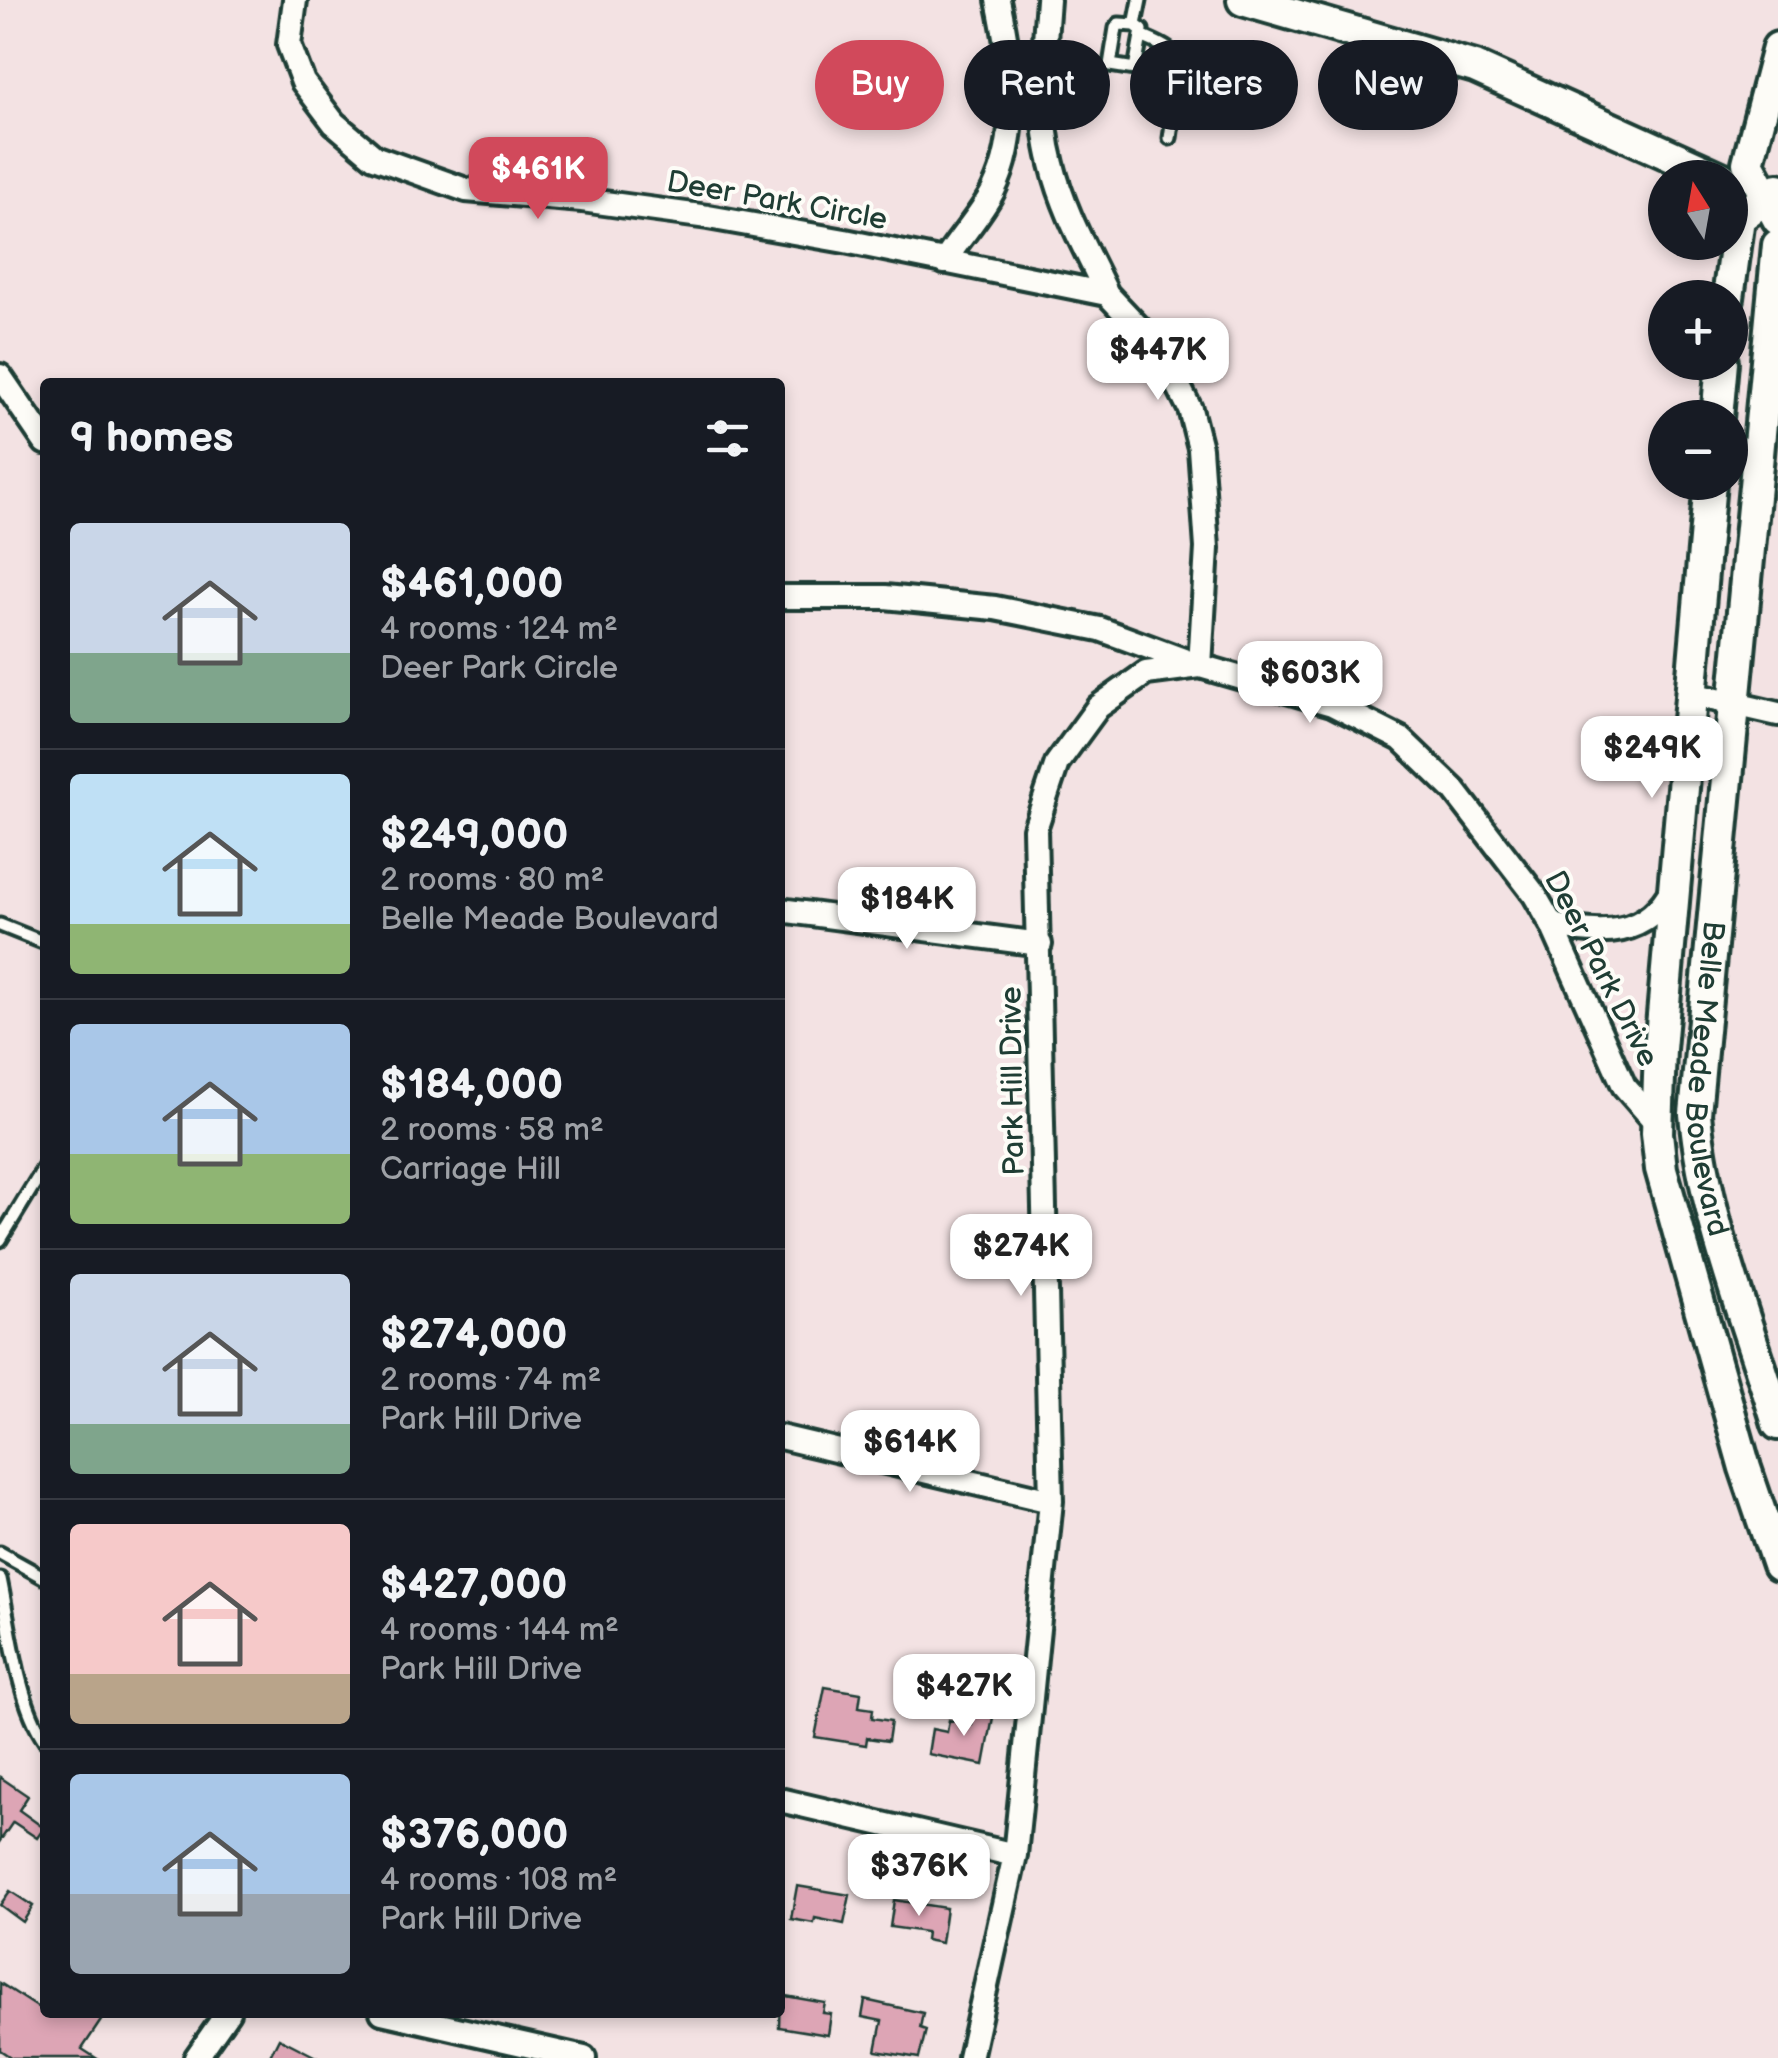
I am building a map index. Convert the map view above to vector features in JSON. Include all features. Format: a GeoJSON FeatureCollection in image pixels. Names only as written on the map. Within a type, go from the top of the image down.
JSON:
{"type":"FeatureCollection","features":[{"type":"Feature","properties":{"kind":"main road"},"geometry":{"type":"LineString","coordinates":[[1243,0],[1474,67],[1681,160]]}},
{"type":"Feature","properties":{"kind":"main road"},"geometry":{"type":"LineString","coordinates":[[1775,202],[1748,163],[1778,48]]}},
{"type":"Feature","properties":{"kind":"main road"},"geometry":{"type":"LineString","coordinates":[[1748,190],[1775,202]]}},
{"type":"Feature","properties":{"kind":"main road"},"geometry":{"type":"LineString","coordinates":[[1730,280],[1739,218],[1775,202]]}},
{"type":"Feature","properties":{"kind":"main road","name":"Belle Meade Boulevard"},"geometry":{"type":"LineString","coordinates":[[1778,245],[1714,890],[1696,1122],[1706,1180],[1741,1313],[1778,1424]]}},
{"type":"Feature","properties":{"kind":"main road"},"geometry":{"type":"LineString","coordinates":[[1748,492],[1754,493]]}},
{"type":"Feature","properties":{"kind":"main road","name":"Belle Meade Boulevard"},"geometry":{"type":"LineString","coordinates":[[1709,500],[1660,1049],[1657,1124],[1661,1169],[1712,1355],[1744,1468],[1778,1565]]}},
{"type":"Feature","properties":{"kind":"main road"},"geometry":{"type":"LineString","coordinates":[[1675,884],[1714,890]]}},
{"type":"Feature","properties":{"kind":"main road"},"geometry":{"type":"LineString","coordinates":[[1657,1124],[1696,1122]]}},
{"type":"Feature","properties":{"kind":"street","name":"Deer Park Circle"},"geometry":{"type":"LineString","coordinates":[[296,0],[288,45],[302,82],[334,123],[374,157],[466,190],[708,217],[1107,294]]}},
{"type":"Feature","properties":{"kind":"street"},"geometry":{"type":"LineString","coordinates":[[944,262],[993,190],[1006,153],[1012,82],[998,0]]}},
{"type":"Feature","properties":{"kind":"street"},"geometry":{"type":"LineString","coordinates":[[1048,0],[1044,84],[1052,164],[1074,226],[1107,294],[1161,351],[1190,409],[1197,435],[1207,548],[1200,666]]}},
{"type":"Feature","properties":{"kind":"street"},"geometry":{"type":"LineString","coordinates":[[0,376],[40,435]]}},
{"type":"Feature","properties":{"kind":"street","name":"Deer Park Drive"},"geometry":{"type":"LineString","coordinates":[[785,597],[885,597],[995,608],[1100,629],[1200,666],[1332,704],[1401,739],[1454,790],[1534,894],[1552,925],[1624,1086],[1657,1124]]}},
{"type":"Feature","properties":{"kind":"street","name":"Park Hill Drive"},"geometry":{"type":"LineString","coordinates":[[970,2058],[1015,1854],[1051,1501],[1035,829],[1057,764],[1098,707],[1146,673],[1200,666]]}},
{"type":"Feature","properties":{"kind":"street"},"geometry":{"type":"LineString","coordinates":[[1690,694],[1778,714]]}},
{"type":"Feature","properties":{"kind":"street"},"geometry":{"type":"LineString","coordinates":[[1552,925],[1604,933],[1639,923],[1657,912],[1675,884]]}},
{"type":"Feature","properties":{"kind":"street"},"geometry":{"type":"LineString","coordinates":[[785,911],[1040,944]]}},
{"type":"Feature","properties":{"kind":"street"},"geometry":{"type":"LineString","coordinates":[[785,1438],[1051,1501]]}},
{"type":"Feature","properties":{"kind":"street"},"geometry":{"type":"LineString","coordinates":[[785,1801],[1015,1854]]}},
{"type":"Feature","properties":{"kind":"street"},"geometry":{"type":"LineString","coordinates":[[196,2058],[224,2018]]}},
{"type":"Feature","properties":{"kind":"street"},"geometry":{"type":"LineString","coordinates":[[408,2018],[584,2058]]}},
{"type":"Feature","properties":{"kind":"lane"},"geometry":{"type":"LineString","coordinates":[[1140,0],[1138,30],[1168,48],[1177,57],[1180,68],[1170,138]]}},
{"type":"Feature","properties":{"kind":"lane"},"geometry":{"type":"LineString","coordinates":[[0,925],[40,941]]}},
{"type":"Feature","properties":{"kind":"lane"},"geometry":{"type":"LineString","coordinates":[[0,1240],[40,1174]]}},
{"type":"Feature","properties":{"kind":"lane"},"geometry":{"type":"LineString","coordinates":[[0,1553],[40,1575]]}},
{"type":"Feature","properties":{"kind":"lane"},"geometry":{"type":"LineString","coordinates":[[0,1578],[24,1690],[40,1733]]}},
{"type":"Feature","properties":{"kind":"building"},"geometry":{"type":"Polygon","coordinates":[[[825,1687],[861,1693],[859,1707],[873,1709],[872,1718],[891,1721],[888,1741],[867,1738],[866,1745],[815,1737],[825,1687]]]}},
{"type":"Feature","properties":{"kind":"building"},"geometry":{"type":"Polygon","coordinates":[[[975,1709],[994,1712],[984,1765],[928,1754],[932,1729],[947,1732],[949,1720],[972,1725],[975,1709]]]}},
{"type":"Feature","properties":{"kind":"building"},"geometry":{"type":"Polygon","coordinates":[[[0,1777],[28,1796],[19,1810],[40,1825],[40,1834],[37,1838],[13,1822],[0,1841],[0,1777]]]}},
{"type":"Feature","properties":{"kind":"building"},"geometry":{"type":"Polygon","coordinates":[[[797,1886],[850,1895],[844,1924],[815,1918],[814,1923],[791,1919],[797,1886]]]}},
{"type":"Feature","properties":{"kind":"building"},"geometry":{"type":"Polygon","coordinates":[[[10,1891],[33,1906],[23,1922],[0,1905],[10,1891]]]}},
{"type":"Feature","properties":{"kind":"building"},"geometry":{"type":"Polygon","coordinates":[[[894,1900],[946,1908],[941,1943],[925,1940],[926,1932],[890,1927],[894,1900]]]}},
{"type":"Feature","properties":{"kind":"building"},"geometry":{"type":"Polygon","coordinates":[[[0,1983],[40,2009],[40,2018],[102,2019],[82,2049],[96,2058],[12,2058],[0,2050],[0,1983]]]}},
{"type":"Feature","properties":{"kind":"building"},"geometry":{"type":"Polygon","coordinates":[[[785,1996],[825,2003],[823,2013],[831,2014],[828,2035],[779,2027],[779,2018],[785,2018],[785,1996]]]}},
{"type":"Feature","properties":{"kind":"building"},"geometry":{"type":"Polygon","coordinates":[[[865,2000],[923,2013],[920,2028],[926,2030],[919,2058],[876,2051],[882,2021],[862,2017],[865,2000]]]}},
{"type":"Feature","properties":{"kind":"building"},"geometry":{"type":"Polygon","coordinates":[[[279,2038],[318,2058],[269,2058],[279,2038]]]}}]}
